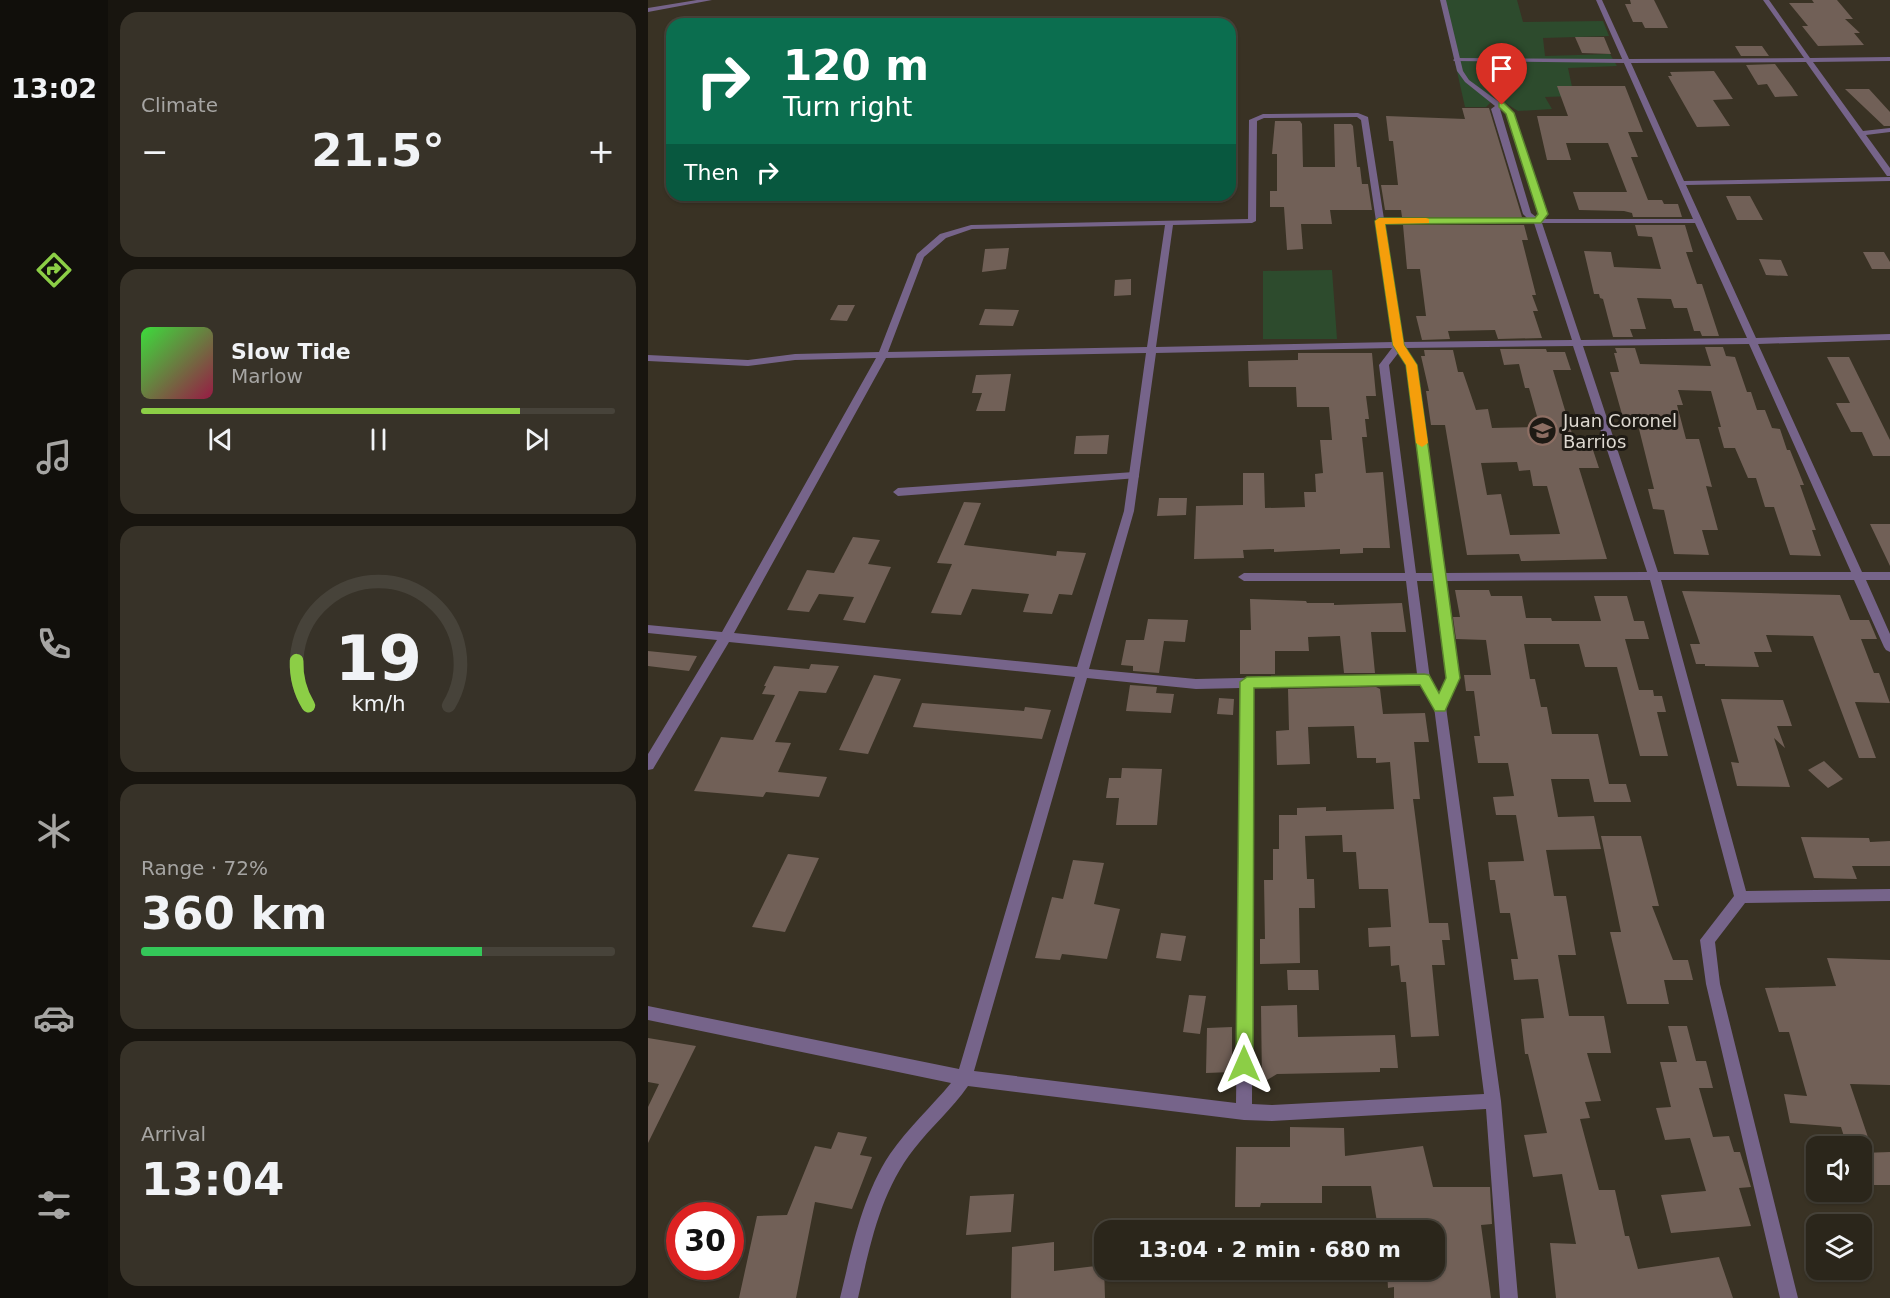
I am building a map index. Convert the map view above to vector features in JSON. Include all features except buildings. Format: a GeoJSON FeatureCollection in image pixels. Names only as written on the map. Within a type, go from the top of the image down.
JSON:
{"type":"FeatureCollection","features":[{"type":"Feature","properties":{"kind":"street"},"geometry":{"type":"LineString","coordinates":[[648,10],[709,0]]}},
{"type":"Feature","properties":{"kind":"street"},"geometry":{"type":"LineString","coordinates":[[1443,0],[1456,60],[1467,81],[1510,113],[1543,214],[1537,221]]}},
{"type":"Feature","properties":{"kind":"street"},"geometry":{"type":"LineString","coordinates":[[1599,0],[1890,647]]}},
{"type":"Feature","properties":{"kind":"street"},"geometry":{"type":"LineString","coordinates":[[1766,0],[1890,174]]}},
{"type":"Feature","properties":{"kind":"street"},"geometry":{"type":"LineString","coordinates":[[1456,60],[1890,58]]}},
{"type":"Feature","properties":{"kind":"street"},"geometry":{"type":"LineString","coordinates":[[1502,105],[1494,109],[1527,214],[1537,221],[1654,576],[1741,897]]}},
{"type":"Feature","properties":{"kind":"street"},"geometry":{"type":"LineString","coordinates":[[648,765],[726,636],[882,356],[920,256],[943,236],[971,227],[1252,221],[1253,120],[1263,116],[1358,115],[1365,118],[1399,345],[1412,365],[1453,678],[1440,707]]}},
{"type":"Feature","properties":{"kind":"street"},"geometry":{"type":"LineString","coordinates":[[1861,133],[1890,130]]}},
{"type":"Feature","properties":{"kind":"street"},"geometry":{"type":"LineString","coordinates":[[1681,183],[1890,178]]}},
{"type":"Feature","properties":{"kind":"street"},"geometry":{"type":"LineString","coordinates":[[1379,221],[1698,221]]}},
{"type":"Feature","properties":{"kind":"street"},"geometry":{"type":"LineString","coordinates":[[849,1298],[867,1220],[878,1191],[906,1144],[949,1100],[964,1078],[1129,511],[1169,223]]}},
{"type":"Feature","properties":{"kind":"street"},"geometry":{"type":"LineString","coordinates":[[648,358],[748,363],[795,357],[1890,337]]}},
{"type":"Feature","properties":{"kind":"street"},"geometry":{"type":"LineString","coordinates":[[1399,345],[1384,365],[1424,679],[1440,707],[1493,1101],[1509,1298]]}},
{"type":"Feature","properties":{"kind":"street"},"geometry":{"type":"LineString","coordinates":[[898,492],[1134,476]]}},
{"type":"Feature","properties":{"kind":"street"},"geometry":{"type":"LineString","coordinates":[[1244,577],[1890,576]]}},
{"type":"Feature","properties":{"kind":"street"},"geometry":{"type":"LineString","coordinates":[[648,629],[1196,684],[1424,679]]}},
{"type":"Feature","properties":{"kind":"street"},"geometry":{"type":"LineString","coordinates":[[1244,1112],[1247,682]]}},
{"type":"Feature","properties":{"kind":"street"},"geometry":{"type":"LineString","coordinates":[[1741,897],[1890,895]]}},
{"type":"Feature","properties":{"kind":"street"},"geometry":{"type":"LineString","coordinates":[[1741,897],[1707,940],[1708,951],[1713,984],[1790,1298]]}},
{"type":"Feature","properties":{"kind":"street"},"geometry":{"type":"LineString","coordinates":[[648,1013],[964,1078],[1244,1112],[1272,1113],[1493,1101]]}},
{"type":"Feature","properties":{"kind":"green space"},"geometry":{"type":"Polygon","coordinates":[[[1441,0],[1517,0],[1523,22],[1603,21],[1609,36],[1543,38],[1545,56],[1610,54],[1617,66],[1568,68],[1574,96],[1545,97],[1552,109],[1518,111],[1504,102],[1491,102],[1486,107],[1465,107],[1441,0]]]}},
{"type":"Feature","properties":{"kind":"green space"},"geometry":{"type":"Polygon","coordinates":[[[1332,270],[1337,339],[1263,339],[1263,271],[1332,270]]]}},
{"type":"Feature","properties":{"kind":"slow traffic"},"geometry":{"type":"LineString","coordinates":[[1422,443],[1412,365],[1399,345],[1379,221],[1426,221]]}},
{"type":"Feature","properties":{"kind":"place","name":"Juan Coronel Barrios"},"geometry":{"type":"Point","coordinates":[1542,431]}},
{"type":"Feature","properties":{"kind":"route"},"geometry":{"type":"LineString","coordinates":[[1244,1064],[1247,682],[1424,679],[1440,707],[1453,678],[1412,365],[1399,345],[1379,221],[1537,221],[1543,214],[1510,113],[1502,105]]}}]}
